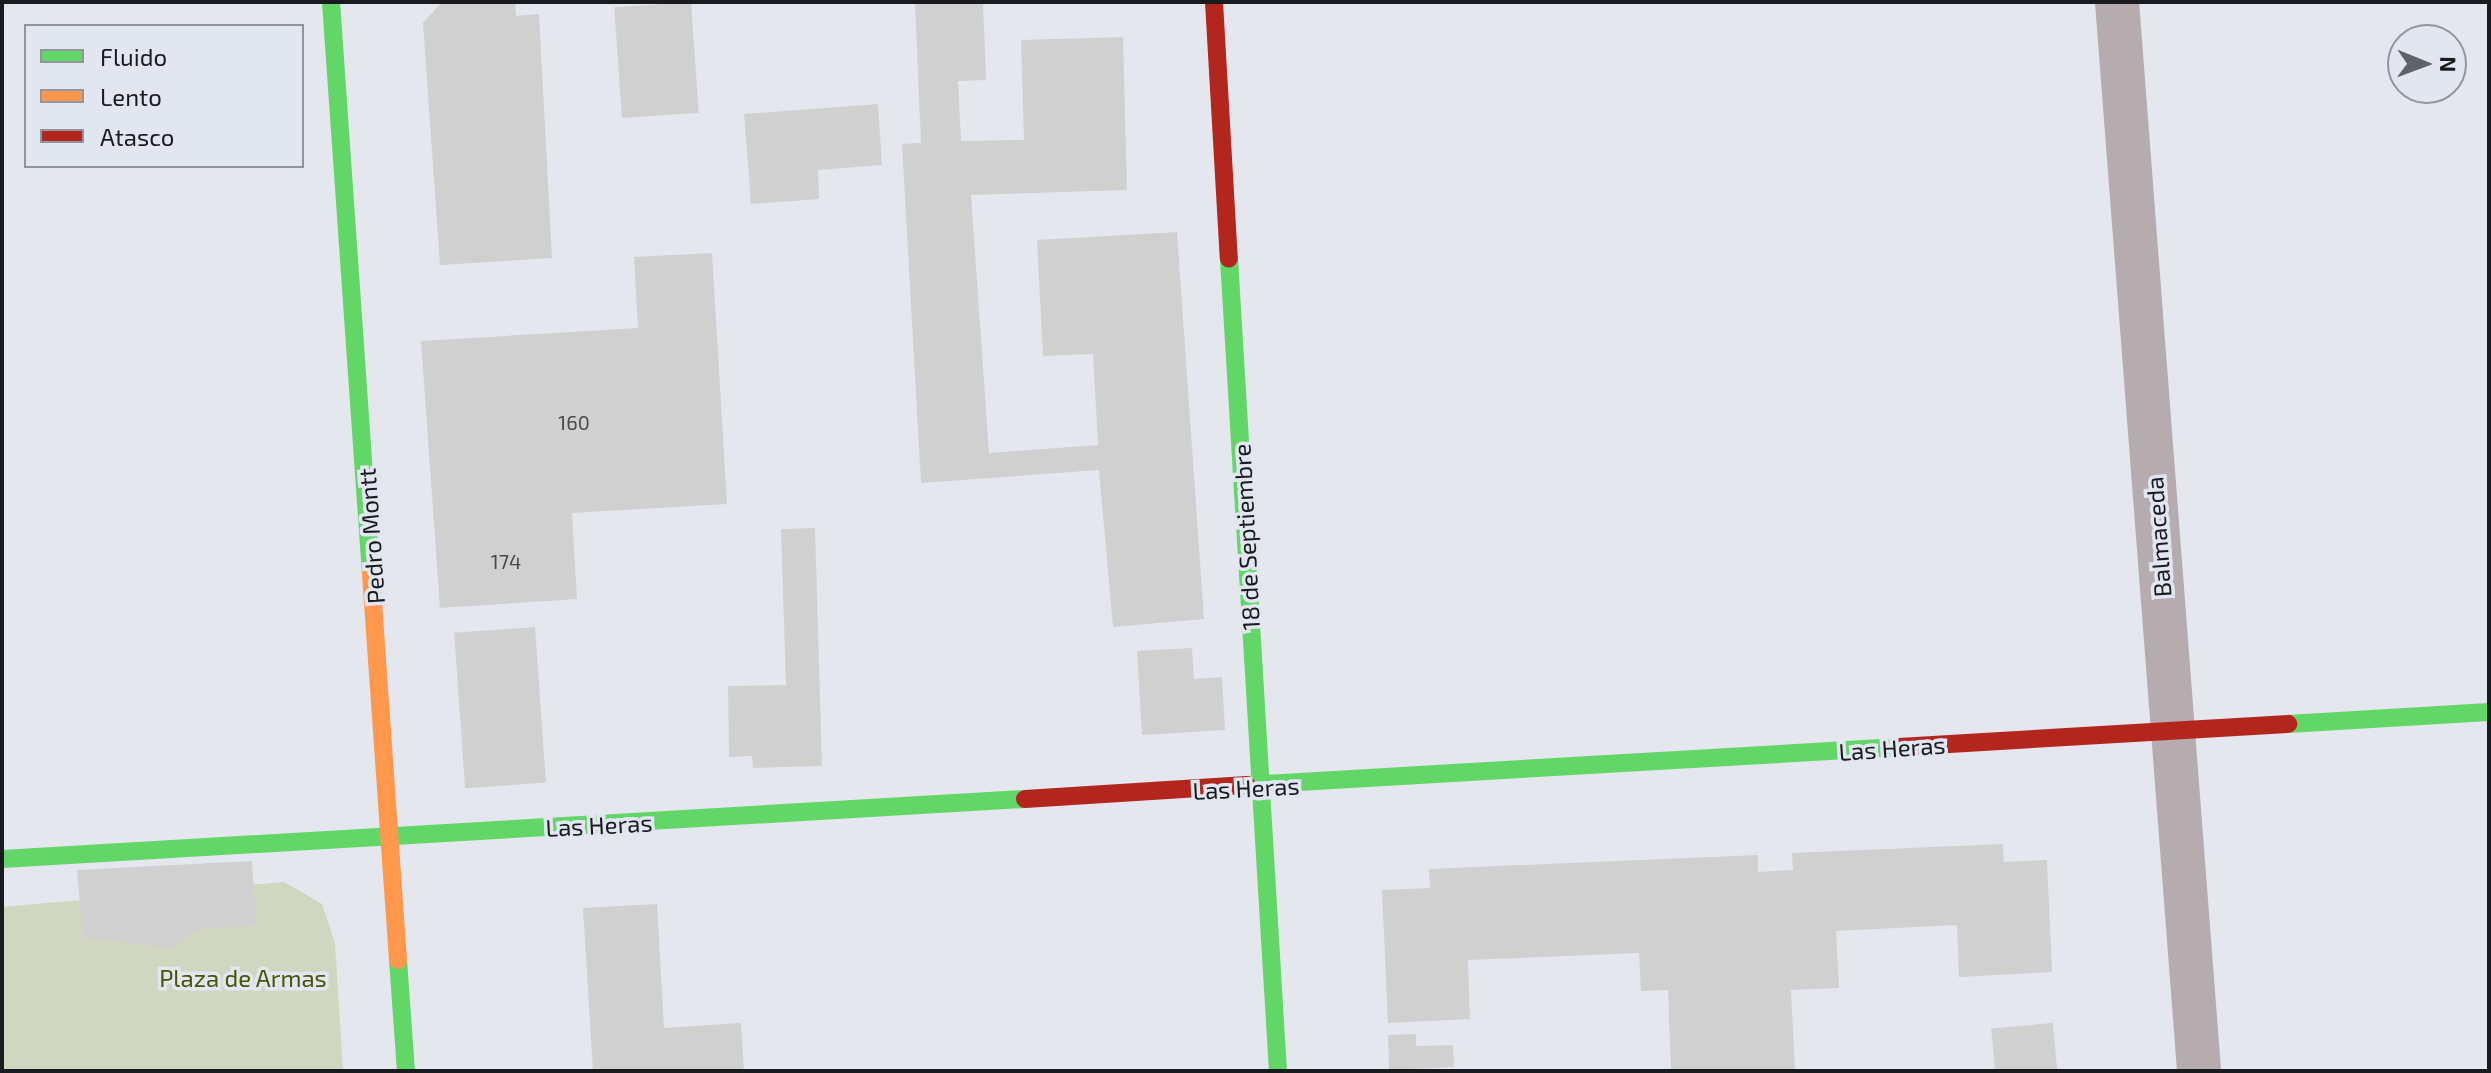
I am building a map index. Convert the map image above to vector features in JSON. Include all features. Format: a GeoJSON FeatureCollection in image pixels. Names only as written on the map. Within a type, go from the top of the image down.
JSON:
{"type":"FeatureCollection","features":[{"type":"Feature","properties":{"kind":"main road","name":"Pedro Montt"},"geometry":{"type":"LineString","coordinates":[[331,2],[393,837],[406,1071]]}},
{"type":"Feature","properties":{"kind":"main road","name":"18 de Septiembre"},"geometry":{"type":"LineString","coordinates":[[1214,2],[1278,1071]]}},
{"type":"Feature","properties":{"kind":"main road","name":"Las Heras"},"geometry":{"type":"LineString","coordinates":[[2,859],[1261,787],[2489,712]]}},
{"type":"Feature","properties":{"kind":"street","name":"Balmaceda"},"geometry":{"type":"LineString","coordinates":[[2117,2],[2199,1071]]}},
{"type":"Feature","properties":{"kind":"green space","name":"Plaza de Armas"},"geometry":{"type":"Polygon","coordinates":[[[284,882],[322,904],[335,943],[343,1071],[2,1071],[2,907],[284,882]]]}},
{"type":"Feature","properties":{"kind":"building"},"geometry":{"type":"Polygon","coordinates":[[[442,2],[515,2],[516,16],[539,14],[552,258],[440,265],[423,23],[442,2]]]}},
{"type":"Feature","properties":{"kind":"building"},"geometry":{"type":"Polygon","coordinates":[[[691,2],[699,113],[622,118],[614,7],[691,2]]]}},
{"type":"Feature","properties":{"kind":"building"},"geometry":{"type":"Polygon","coordinates":[[[915,2],[983,2],[986,80],[958,81],[961,141],[1024,140],[1021,40],[1123,37],[1127,190],[971,195],[989,453],[1098,445],[1093,354],[1043,356],[1037,240],[1177,232],[1204,619],[1113,627],[1099,470],[921,483],[902,144],[921,143],[915,2]]]}},
{"type":"Feature","properties":{"kind":"building"},"geometry":{"type":"Polygon","coordinates":[[[878,104],[882,165],[818,170],[819,199],[751,204],[744,114],[878,104]]]}},
{"type":"Feature","properties":{"kind":"building"},"geometry":{"type":"Polygon","coordinates":[[[712,253],[727,504],[572,513],[577,599],[440,608],[421,341],[638,328],[634,257],[712,253]]]}},
{"type":"Feature","properties":{"kind":"building"},"geometry":{"type":"Polygon","coordinates":[[[815,528],[822,766],[753,768],[752,756],[729,757],[728,686],[786,685],[781,529],[815,528]]]}},
{"type":"Feature","properties":{"kind":"building"},"geometry":{"type":"Polygon","coordinates":[[[535,627],[546,783],[465,788],[454,633],[535,627]]]}},
{"type":"Feature","properties":{"kind":"building"},"geometry":{"type":"Polygon","coordinates":[[[1192,648],[1194,679],[1222,677],[1225,730],[1142,735],[1137,651],[1192,648]]]}},
{"type":"Feature","properties":{"kind":"building"},"geometry":{"type":"Polygon","coordinates":[[[2003,844],[2004,862],[2047,860],[2052,972],[1959,977],[1957,925],[1836,931],[1839,988],[1791,990],[1795,1071],[1671,1071],[1668,990],[1641,991],[1639,953],[1468,960],[1470,1019],[1388,1023],[1382,890],[1430,888],[1429,869],[1758,855],[1758,872],[1793,870],[1792,853],[2003,844]]]}},
{"type":"Feature","properties":{"kind":"building"},"geometry":{"type":"Polygon","coordinates":[[[252,861],[256,925],[199,929],[171,948],[83,937],[77,870],[252,861]]]}},
{"type":"Feature","properties":{"kind":"building"},"geometry":{"type":"Polygon","coordinates":[[[657,904],[664,1028],[741,1023],[744,1071],[593,1071],[583,908],[657,904]]]}},
{"type":"Feature","properties":{"kind":"building"},"geometry":{"type":"Polygon","coordinates":[[[2053,1023],[2057,1071],[1995,1071],[1991,1028],[2053,1023]]]}},
{"type":"Feature","properties":{"kind":"building"},"geometry":{"type":"Polygon","coordinates":[[[1416,1034],[1416,1046],[1453,1045],[1454,1067],[1389,1070],[1388,1035],[1416,1034]]]}},
{"type":"Feature","properties":{"kind":"traffic: fast"},"geometry":{"type":"LineString","coordinates":[[331,2],[371,574]]}},
{"type":"Feature","properties":{"kind":"traffic: fast"},"geometry":{"type":"LineString","coordinates":[[1229,259],[1278,1071]]}},
{"type":"Feature","properties":{"kind":"traffic: fast"},"geometry":{"type":"LineString","coordinates":[[2288,724],[2489,712]]}},
{"type":"Feature","properties":{"kind":"traffic: fast"},"geometry":{"type":"LineString","coordinates":[[1247,785],[1899,747]]}},
{"type":"Feature","properties":{"kind":"traffic: fast"},"geometry":{"type":"LineString","coordinates":[[2,859],[1025,799]]}},
{"type":"Feature","properties":{"kind":"traffic: fast"},"geometry":{"type":"LineString","coordinates":[[398,960],[406,1071]]}},
{"type":"Feature","properties":{"kind":"traffic: slow"},"geometry":{"type":"LineString","coordinates":[[371,574],[398,960]]}},
{"type":"Feature","properties":{"kind":"traffic: jam"},"geometry":{"type":"LineString","coordinates":[[1214,2],[1229,259]]}},
{"type":"Feature","properties":{"kind":"traffic: jam"},"geometry":{"type":"LineString","coordinates":[[1899,747],[2288,724]]}},
{"type":"Feature","properties":{"kind":"traffic: jam"},"geometry":{"type":"LineString","coordinates":[[1025,799],[1247,785]]}}]}
